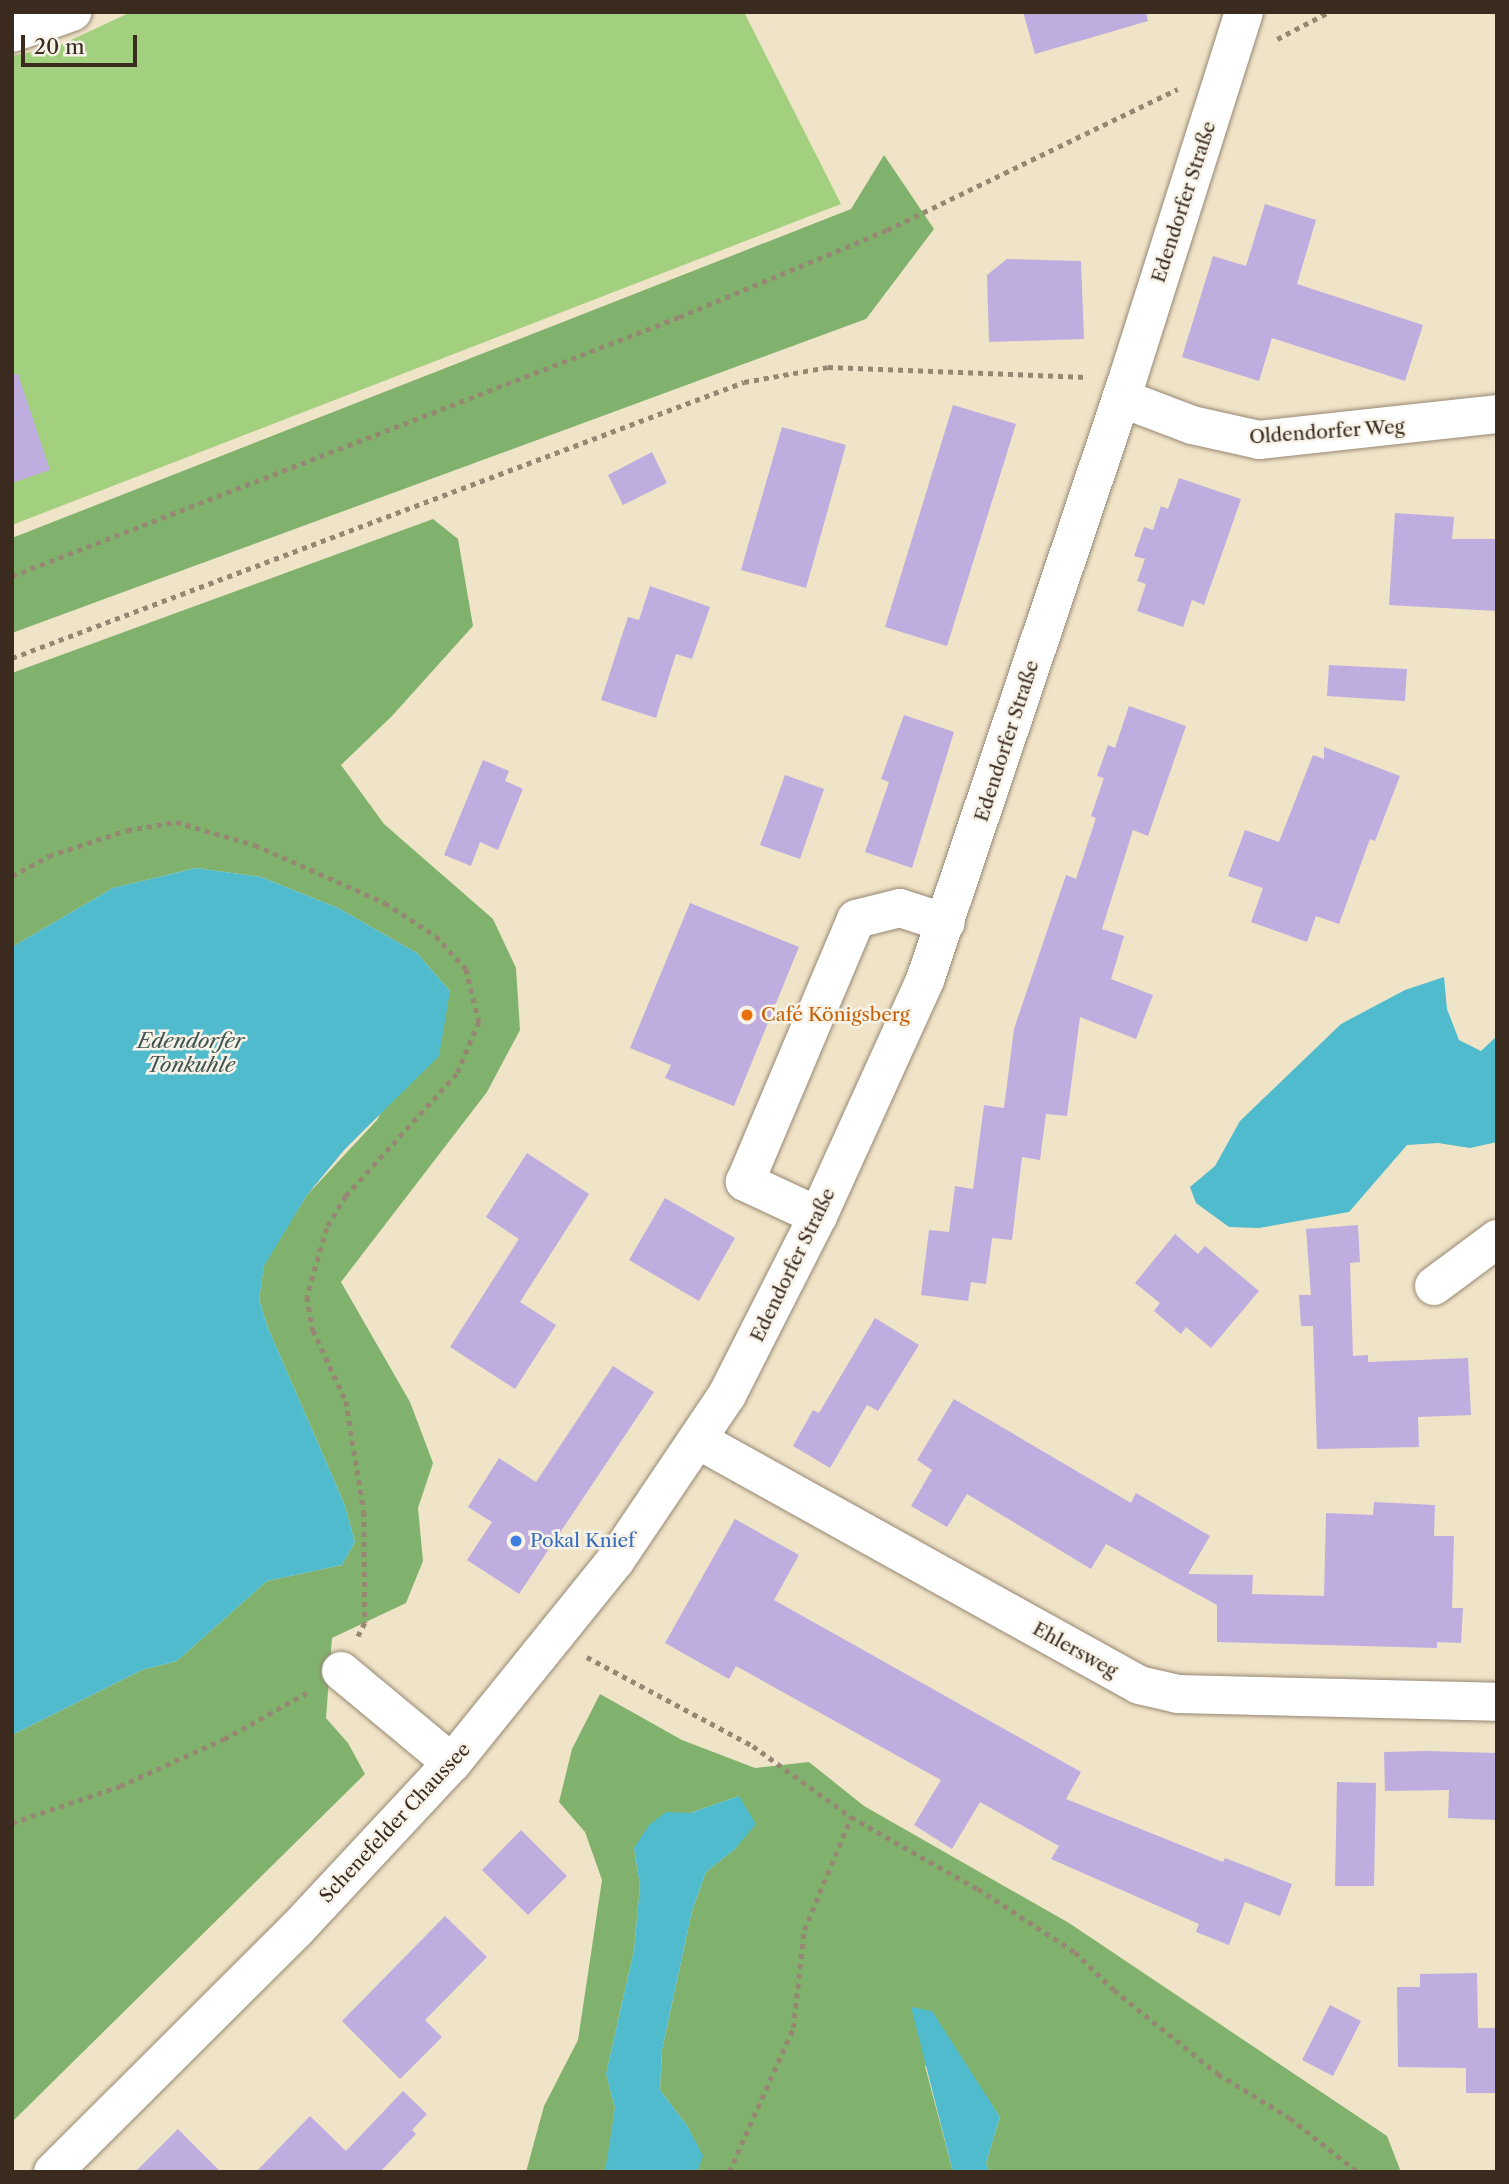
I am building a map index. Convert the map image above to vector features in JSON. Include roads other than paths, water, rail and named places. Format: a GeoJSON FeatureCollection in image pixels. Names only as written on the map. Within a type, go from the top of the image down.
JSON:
{"type":"FeatureCollection","features":[{"type":"Feature","properties":{"kind":"street"},"geometry":{"type":"LineString","coordinates":[[12,33],[72,12]]}},
{"type":"Feature","properties":{"kind":"street","name":"Edendorfer Straße"},"geometry":{"type":"LineString","coordinates":[[698,1440],[727,1395],[818,1216],[925,980],[1124,390],[1244,12]]}},
{"type":"Feature","properties":{"kind":"street","name":"Oldendorfer Weg"},"geometry":{"type":"LineString","coordinates":[[1124,390],[1192,425],[1259,440],[1390,429],[1497,414]]}},
{"type":"Feature","properties":{"kind":"street"},"geometry":{"type":"LineString","coordinates":[[818,1216],[745,1182],[856,919],[900,908],[946,923]]}},
{"type":"Feature","properties":{"kind":"street"},"geometry":{"type":"LineString","coordinates":[[1434,1286],[1497,1239]]}},
{"type":"Feature","properties":{"kind":"street","name":"Schenefelder Chaussee"},"geometry":{"type":"LineString","coordinates":[[53,2172],[305,1920],[453,1763],[555,1640],[698,1440]]}},
{"type":"Feature","properties":{"kind":"street","name":"Ehlersweg"},"geometry":{"type":"LineString","coordinates":[[698,1440],[1139,1685],[1177,1694],[1497,1702]]}},
{"type":"Feature","properties":{"kind":"street"},"geometry":{"type":"LineString","coordinates":[[341,1671],[453,1763]]}},
{"type":"Feature","properties":{"kind":"water","name":"Edendorfer Tonkuhle"},"geometry":{"type":"Polygon","coordinates":[[[196,868],[261,877],[338,908],[417,953],[450,991],[439,1056],[345,1149],[307,1195],[264,1266],[259,1300],[268,1328],[344,1503],[355,1542],[342,1565],[267,1581],[177,1661],[142,1670],[12,1735],[12,947],[113,888],[196,868]]]}},
{"type":"Feature","properties":{"kind":"water"},"geometry":{"type":"Polygon","coordinates":[[[1444,977],[1447,1009],[1459,1040],[1481,1051],[1497,1036],[1497,1142],[1470,1148],[1438,1143],[1407,1145],[1349,1212],[1259,1228],[1229,1227],[1196,1203],[1190,1187],[1215,1166],[1240,1121],[1341,1024],[1405,990],[1444,977]]]}},
{"type":"Feature","properties":{"kind":"water"},"geometry":{"type":"Polygon","coordinates":[[[739,1796],[756,1824],[735,1849],[706,1872],[692,1911],[662,2050],[660,2090],[688,2127],[703,2156],[697,2172],[605,2172],[615,2108],[606,2074],[634,1950],[640,1886],[634,1848],[649,1825],[666,1812],[690,1813],[739,1796]]]}},
{"type":"Feature","properties":{"kind":"water"},"geometry":{"type":"Polygon","coordinates":[[[911,2007],[932,2011],[1000,2117],[986,2163],[989,2172],[953,2172],[911,2007]]]}},
{"type":"Feature","properties":{"kind":"place","name":"Café Königsberg"},"geometry":{"type":"Point","coordinates":[747,1015]}},
{"type":"Feature","properties":{"kind":"place","name":"Pokal Knief"},"geometry":{"type":"Point","coordinates":[516,1541]}}]}
